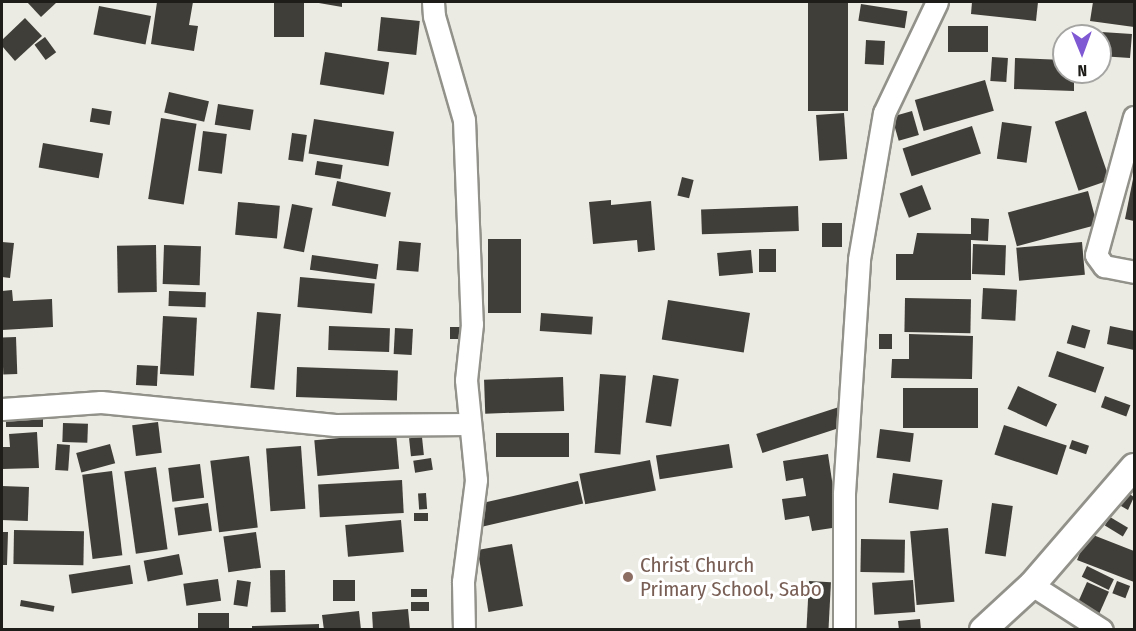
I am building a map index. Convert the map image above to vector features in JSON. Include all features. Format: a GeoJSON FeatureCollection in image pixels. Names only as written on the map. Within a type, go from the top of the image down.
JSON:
{"type":"FeatureCollection","features":[{"type":"Feature","properties":{"kind":"street"},"geometry":{"type":"LineString","coordinates":[[433,2],[434,16],[464,120],[472,294],[466,380],[476,480],[463,582],[464,630]]}},
{"type":"Feature","properties":{"kind":"street"},"geometry":{"type":"LineString","coordinates":[[844,630],[844,493],[859,259],[884,113],[938,2]]}},
{"type":"Feature","properties":{"kind":"street"},"geometry":{"type":"LineString","coordinates":[[1134,117],[1096,255],[1104,266],[1134,272]]}},
{"type":"Feature","properties":{"kind":"street"},"geometry":{"type":"LineString","coordinates":[[2,409],[101,402],[335,425],[470,424]]}},
{"type":"Feature","properties":{"kind":"street"},"geometry":{"type":"LineString","coordinates":[[983,630],[1032,585],[1134,467]]}},
{"type":"Feature","properties":{"kind":"street"},"geometry":{"type":"LineString","coordinates":[[1032,585],[1102,630]]}},
{"type":"Feature","properties":{"kind":"building"},"geometry":{"type":"Polygon","coordinates":[[[27,2],[57,2],[41,17],[27,2]]]}},
{"type":"Feature","properties":{"kind":"building"},"geometry":{"type":"Polygon","coordinates":[[[157,2],[193,2],[189,25],[198,26],[194,51],[151,44],[157,2]]]}},
{"type":"Feature","properties":{"kind":"building"},"geometry":{"type":"Polygon","coordinates":[[[274,2],[304,2],[304,37],[274,37],[274,2]]]}},
{"type":"Feature","properties":{"kind":"building"},"geometry":{"type":"Polygon","coordinates":[[[313,2],[342,2],[342,7],[313,2]]]}},
{"type":"Feature","properties":{"kind":"building"},"geometry":{"type":"Polygon","coordinates":[[[808,2],[848,2],[848,111],[808,111],[808,2]]]}},
{"type":"Feature","properties":{"kind":"building"},"geometry":{"type":"Polygon","coordinates":[[[972,2],[1038,2],[1036,21],[971,14],[972,2]]]}},
{"type":"Feature","properties":{"kind":"building"},"geometry":{"type":"Polygon","coordinates":[[[1093,2],[1134,2],[1134,27],[1090,21],[1093,2]]]}},
{"type":"Feature","properties":{"kind":"building"},"geometry":{"type":"Polygon","coordinates":[[[861,4],[907,11],[905,28],[858,21],[861,4]]]}},
{"type":"Feature","properties":{"kind":"building"},"geometry":{"type":"Polygon","coordinates":[[[99,6],[151,16],[145,45],[93,34],[99,6]]]}},
{"type":"Feature","properties":{"kind":"building"},"geometry":{"type":"Polygon","coordinates":[[[381,17],[420,21],[416,55],[377,51],[381,17]]]}},
{"type":"Feature","properties":{"kind":"building"},"geometry":{"type":"Polygon","coordinates":[[[25,18],[42,36],[15,61],[2,46],[2,40],[25,18]]]}},
{"type":"Feature","properties":{"kind":"building"},"geometry":{"type":"Polygon","coordinates":[[[948,26],[988,26],[988,52],[948,52],[948,26]]]}},
{"type":"Feature","properties":{"kind":"building"},"geometry":{"type":"Polygon","coordinates":[[[1112,33],[1132,34],[1130,58],[1112,57],[1112,33]]]}},
{"type":"Feature","properties":{"kind":"building"},"geometry":{"type":"Polygon","coordinates":[[[45,37],[56,52],[46,60],[34,45],[45,37]]]}},
{"type":"Feature","properties":{"kind":"building"},"geometry":{"type":"Polygon","coordinates":[[[866,40],[885,41],[884,65],[865,64],[866,40]]]}},
{"type":"Feature","properties":{"kind":"building"},"geometry":{"type":"Polygon","coordinates":[[[325,52],[389,62],[384,95],[320,85],[325,52]]]}},
{"type":"Feature","properties":{"kind":"building"},"geometry":{"type":"Polygon","coordinates":[[[992,57],[1008,58],[1006,82],[990,81],[992,57]]]}},
{"type":"Feature","properties":{"kind":"building"},"geometry":{"type":"Polygon","coordinates":[[[1015,58],[1052,60],[1052,84],[1074,84],[1074,91],[1014,89],[1015,58]]]}},
{"type":"Feature","properties":{"kind":"building"},"geometry":{"type":"Polygon","coordinates":[[[985,80],[994,111],[924,131],[915,100],[985,80]]]}},
{"type":"Feature","properties":{"kind":"building"},"geometry":{"type":"Polygon","coordinates":[[[169,92],[209,101],[204,122],[164,112],[169,92]]]}},
{"type":"Feature","properties":{"kind":"building"},"geometry":{"type":"Polygon","coordinates":[[[218,104],[254,110],[250,130],[215,125],[218,104]]]}},
{"type":"Feature","properties":{"kind":"building"},"geometry":{"type":"Polygon","coordinates":[[[92,108],[112,111],[110,125],[90,122],[92,108]]]}},
{"type":"Feature","properties":{"kind":"building"},"geometry":{"type":"Polygon","coordinates":[[[912,111],[919,135],[899,141],[892,117],[912,111]]]}},
{"type":"Feature","properties":{"kind":"building"},"geometry":{"type":"Polygon","coordinates":[[[1086,111],[1110,180],[1079,191],[1055,122],[1086,111]]]}},
{"type":"Feature","properties":{"kind":"building"},"geometry":{"type":"Polygon","coordinates":[[[844,113],[847,159],[819,161],[816,115],[844,113]]]}},
{"type":"Feature","properties":{"kind":"building"},"geometry":{"type":"Polygon","coordinates":[[[161,118],[197,124],[184,205],[148,199],[161,118]]]}},
{"type":"Feature","properties":{"kind":"building"},"geometry":{"type":"Polygon","coordinates":[[[314,119],[394,132],[389,166],[309,154],[314,119]]]}},
{"type":"Feature","properties":{"kind":"building"},"geometry":{"type":"Polygon","coordinates":[[[1002,122],[1032,126],[1027,163],[997,159],[1002,122]]]}},
{"type":"Feature","properties":{"kind":"building"},"geometry":{"type":"Polygon","coordinates":[[[972,126],[981,154],[912,176],[903,149],[972,126]]]}},
{"type":"Feature","properties":{"kind":"building"},"geometry":{"type":"Polygon","coordinates":[[[203,131],[227,134],[222,174],[198,171],[203,131]]]}},
{"type":"Feature","properties":{"kind":"building"},"geometry":{"type":"Polygon","coordinates":[[[292,133],[307,135],[303,162],[288,160],[292,133]]]}},
{"type":"Feature","properties":{"kind":"building"},"geometry":{"type":"Polygon","coordinates":[[[43,143],[103,154],[99,178],[39,168],[43,143]]]}},
{"type":"Feature","properties":{"kind":"building"},"geometry":{"type":"Polygon","coordinates":[[[317,161],[343,165],[340,179],[315,175],[317,161]]]}},
{"type":"Feature","properties":{"kind":"building"},"geometry":{"type":"Polygon","coordinates":[[[1134,174],[1134,221],[1125,219],[1134,174]]]}},
{"type":"Feature","properties":{"kind":"building"},"geometry":{"type":"Polygon","coordinates":[[[682,177],[694,180],[689,198],[677,195],[682,177]]]}},
{"type":"Feature","properties":{"kind":"building"},"geometry":{"type":"Polygon","coordinates":[[[337,181],[391,192],[386,217],[332,205],[337,181]]]}},
{"type":"Feature","properties":{"kind":"building"},"geometry":{"type":"Polygon","coordinates":[[[922,185],[931,209],[909,218],[900,194],[922,185]]]}},
{"type":"Feature","properties":{"kind":"building"},"geometry":{"type":"Polygon","coordinates":[[[1088,191],[1097,225],[1017,246],[1008,212],[1088,191]]]}},
{"type":"Feature","properties":{"kind":"building"},"geometry":{"type":"Polygon","coordinates":[[[611,200],[611,205],[651,201],[655,250],[638,252],[637,240],[593,244],[589,202],[611,200]]]}},
{"type":"Feature","properties":{"kind":"building"},"geometry":{"type":"Polygon","coordinates":[[[238,202],[280,206],[277,239],[235,235],[238,202]]]}},
{"type":"Feature","properties":{"kind":"building"},"geometry":{"type":"Polygon","coordinates":[[[292,204],[313,208],[304,252],[283,248],[292,204]]]}},
{"type":"Feature","properties":{"kind":"building"},"geometry":{"type":"Polygon","coordinates":[[[798,206],[799,231],[702,234],[701,209],[798,206]]]}},
{"type":"Feature","properties":{"kind":"building"},"geometry":{"type":"Polygon","coordinates":[[[971,218],[989,219],[988,241],[971,240],[971,280],[896,280],[896,254],[913,254],[917,233],[971,234],[971,218]]]}},
{"type":"Feature","properties":{"kind":"building"},"geometry":{"type":"Polygon","coordinates":[[[822,223],[842,223],[842,247],[822,247],[822,223]]]}},
{"type":"Feature","properties":{"kind":"building"},"geometry":{"type":"Polygon","coordinates":[[[488,239],[521,239],[521,313],[488,313],[488,239]]]}},
{"type":"Feature","properties":{"kind":"building"},"geometry":{"type":"Polygon","coordinates":[[[399,241],[421,243],[418,272],[396,270],[399,241]]]}},
{"type":"Feature","properties":{"kind":"building"},"geometry":{"type":"Polygon","coordinates":[[[2,242],[14,243],[10,278],[2,277],[2,242]]]}},
{"type":"Feature","properties":{"kind":"building"},"geometry":{"type":"Polygon","coordinates":[[[1082,242],[1085,275],[1019,281],[1016,248],[1082,242]]]}},
{"type":"Feature","properties":{"kind":"building"},"geometry":{"type":"Polygon","coordinates":[[[973,244],[1006,245],[1005,275],[972,274],[973,244]]]}},
{"type":"Feature","properties":{"kind":"building"},"geometry":{"type":"Polygon","coordinates":[[[156,245],[157,292],[118,293],[117,246],[156,245]]]}},
{"type":"Feature","properties":{"kind":"building"},"geometry":{"type":"Polygon","coordinates":[[[164,245],[201,246],[200,285],[163,284],[164,245]]]}},
{"type":"Feature","properties":{"kind":"building"},"geometry":{"type":"Polygon","coordinates":[[[759,249],[776,249],[776,272],[759,272],[759,249]]]}},
{"type":"Feature","properties":{"kind":"building"},"geometry":{"type":"Polygon","coordinates":[[[751,250],[753,273],[719,276],[717,253],[751,250]]]}},
{"type":"Feature","properties":{"kind":"building"},"geometry":{"type":"Polygon","coordinates":[[[312,255],[378,264],[376,279],[310,270],[312,255]]]}},
{"type":"Feature","properties":{"kind":"building"},"geometry":{"type":"Polygon","coordinates":[[[300,277],[375,284],[372,313],[297,307],[300,277]]]}},
{"type":"Feature","properties":{"kind":"building"},"geometry":{"type":"Polygon","coordinates":[[[983,288],[1017,290],[1015,321],[981,319],[983,288]]]}},
{"type":"Feature","properties":{"kind":"building"},"geometry":{"type":"Polygon","coordinates":[[[12,290],[13,301],[52,299],[53,327],[2,330],[2,291],[12,290]]]}},
{"type":"Feature","properties":{"kind":"building"},"geometry":{"type":"Polygon","coordinates":[[[169,291],[206,292],[205,307],[168,306],[169,291]]]}},
{"type":"Feature","properties":{"kind":"building"},"geometry":{"type":"Polygon","coordinates":[[[905,298],[971,299],[970,333],[904,332],[905,298]]]}},
{"type":"Feature","properties":{"kind":"building"},"geometry":{"type":"Polygon","coordinates":[[[668,300],[750,313],[744,352],[662,340],[668,300]]]}},
{"type":"Feature","properties":{"kind":"building"},"geometry":{"type":"Polygon","coordinates":[[[257,312],[281,314],[274,390],[250,388],[257,312]]]}},
{"type":"Feature","properties":{"kind":"building"},"geometry":{"type":"Polygon","coordinates":[[[541,313],[593,317],[592,335],[540,331],[541,313]]]}},
{"type":"Feature","properties":{"kind":"building"},"geometry":{"type":"Polygon","coordinates":[[[163,316],[197,318],[194,376],[160,374],[163,316]]]}},
{"type":"Feature","properties":{"kind":"building"},"geometry":{"type":"Polygon","coordinates":[[[1072,325],[1090,330],[1085,349],[1067,343],[1072,325]]]}},
{"type":"Feature","properties":{"kind":"building"},"geometry":{"type":"Polygon","coordinates":[[[329,326],[390,328],[389,352],[328,350],[329,326]]]}},
{"type":"Feature","properties":{"kind":"building"},"geometry":{"type":"Polygon","coordinates":[[[1110,326],[1134,331],[1134,350],[1107,344],[1110,326]]]}},
{"type":"Feature","properties":{"kind":"building"},"geometry":{"type":"Polygon","coordinates":[[[450,327],[465,327],[465,339],[450,339],[450,327]]]}},
{"type":"Feature","properties":{"kind":"building"},"geometry":{"type":"Polygon","coordinates":[[[395,328],[413,329],[412,355],[394,354],[395,328]]]}},
{"type":"Feature","properties":{"kind":"building"},"geometry":{"type":"Polygon","coordinates":[[[879,334],[892,334],[892,349],[879,349],[879,334]]]}},
{"type":"Feature","properties":{"kind":"building"},"geometry":{"type":"Polygon","coordinates":[[[909,334],[973,336],[972,379],[891,378],[892,359],[909,359],[909,334]]]}},
{"type":"Feature","properties":{"kind":"building"},"geometry":{"type":"Polygon","coordinates":[[[2,337],[16,337],[17,374],[3,374],[2,337]]]}},
{"type":"Feature","properties":{"kind":"building"},"geometry":{"type":"Polygon","coordinates":[[[1057,351],[1104,367],[1095,393],[1048,377],[1057,351]]]}},
{"type":"Feature","properties":{"kind":"building"},"geometry":{"type":"Polygon","coordinates":[[[137,365],[158,366],[157,386],[136,385],[137,365]]]}},
{"type":"Feature","properties":{"kind":"building"},"geometry":{"type":"Polygon","coordinates":[[[297,367],[398,371],[397,401],[296,397],[297,367]]]}},
{"type":"Feature","properties":{"kind":"building"},"geometry":{"type":"Polygon","coordinates":[[[600,374],[626,376],[620,455],[594,453],[600,374]]]}},
{"type":"Feature","properties":{"kind":"building"},"geometry":{"type":"Polygon","coordinates":[[[653,375],[679,379],[671,426],[645,422],[653,375]]]}},
{"type":"Feature","properties":{"kind":"building"},"geometry":{"type":"Polygon","coordinates":[[[563,377],[564,411],[485,414],[484,380],[563,377]]]}},
{"type":"Feature","properties":{"kind":"building"},"geometry":{"type":"Polygon","coordinates":[[[1018,386],[1057,404],[1046,427],[1007,409],[1018,386]]]}},
{"type":"Feature","properties":{"kind":"building"},"geometry":{"type":"Polygon","coordinates":[[[903,388],[978,388],[978,428],[903,428],[903,388]]]}},
{"type":"Feature","properties":{"kind":"building"},"geometry":{"type":"Polygon","coordinates":[[[1105,396],[1130,405],[1126,417],[1101,407],[1105,396]]]}},
{"type":"Feature","properties":{"kind":"building"},"geometry":{"type":"Polygon","coordinates":[[[839,407],[845,426],[762,453],[756,434],[839,407]]]}},
{"type":"Feature","properties":{"kind":"building"},"geometry":{"type":"Polygon","coordinates":[[[6,412],[43,412],[43,427],[6,427],[6,412]]]}},
{"type":"Feature","properties":{"kind":"building"},"geometry":{"type":"Polygon","coordinates":[[[158,422],[162,453],[136,456],[132,425],[158,422]]]}},
{"type":"Feature","properties":{"kind":"building"},"geometry":{"type":"Polygon","coordinates":[[[63,423],[88,424],[87,443],[62,442],[63,423]]]}},
{"type":"Feature","properties":{"kind":"building"},"geometry":{"type":"Polygon","coordinates":[[[1004,425],[1067,445],[1057,475],[994,454],[1004,425]]]}},
{"type":"Feature","properties":{"kind":"building"},"geometry":{"type":"Polygon","coordinates":[[[880,429],[914,433],[910,462],[876,458],[880,429]]]}},
{"type":"Feature","properties":{"kind":"building"},"geometry":{"type":"Polygon","coordinates":[[[37,432],[39,468],[2,469],[2,447],[10,447],[9,434],[37,432]]]}},
{"type":"Feature","properties":{"kind":"building"},"geometry":{"type":"Polygon","coordinates":[[[396,433],[399,469],[317,476],[314,440],[396,433]]]}},
{"type":"Feature","properties":{"kind":"building"},"geometry":{"type":"Polygon","coordinates":[[[496,433],[569,433],[569,457],[496,457],[496,433]]]}},
{"type":"Feature","properties":{"kind":"building"},"geometry":{"type":"Polygon","coordinates":[[[422,437],[424,455],[411,456],[409,438],[422,437]]]}},
{"type":"Feature","properties":{"kind":"building"},"geometry":{"type":"Polygon","coordinates":[[[1072,440],[1089,446],[1086,454],[1069,449],[1072,440]]]}},
{"type":"Feature","properties":{"kind":"building"},"geometry":{"type":"Polygon","coordinates":[[[57,444],[70,445],[68,471],[55,470],[57,444]]]}},
{"type":"Feature","properties":{"kind":"building"},"geometry":{"type":"Polygon","coordinates":[[[110,444],[115,463],[81,472],[76,453],[110,444]]]}},
{"type":"Feature","properties":{"kind":"building"},"geometry":{"type":"Polygon","coordinates":[[[729,444],[733,468],[660,479],[656,456],[729,444]]]}},
{"type":"Feature","properties":{"kind":"building"},"geometry":{"type":"Polygon","coordinates":[[[301,446],[305,509],[270,511],[266,448],[301,446]]]}},
{"type":"Feature","properties":{"kind":"building"},"geometry":{"type":"Polygon","coordinates":[[[828,454],[839,527],[812,531],[809,516],[785,520],[782,499],[806,496],[803,478],[786,481],[783,461],[828,454]]]}},
{"type":"Feature","properties":{"kind":"building"},"geometry":{"type":"Polygon","coordinates":[[[249,456],[258,527],[219,532],[210,461],[249,456]]]}},
{"type":"Feature","properties":{"kind":"building"},"geometry":{"type":"Polygon","coordinates":[[[431,458],[433,470],[415,473],[413,461],[431,458]]]}},
{"type":"Feature","properties":{"kind":"building"},"geometry":{"type":"Polygon","coordinates":[[[650,460],[656,490],[585,504],[579,474],[650,460]]]}},
{"type":"Feature","properties":{"kind":"building"},"geometry":{"type":"Polygon","coordinates":[[[200,464],[204,498],[172,502],[168,468],[200,464]]]}},
{"type":"Feature","properties":{"kind":"building"},"geometry":{"type":"Polygon","coordinates":[[[156,467],[168,549],[136,554],[124,471],[156,467]]]}},
{"type":"Feature","properties":{"kind":"building"},"geometry":{"type":"Polygon","coordinates":[[[112,471],[122,555],[93,559],[82,475],[112,471]]]}},
{"type":"Feature","properties":{"kind":"building"},"geometry":{"type":"Polygon","coordinates":[[[893,473],[943,480],[938,510],[889,503],[893,473]]]}},
{"type":"Feature","properties":{"kind":"building"},"geometry":{"type":"Polygon","coordinates":[[[402,480],[404,513],[320,517],[318,484],[402,480]]]}},
{"type":"Feature","properties":{"kind":"building"},"geometry":{"type":"Polygon","coordinates":[[[578,481],[583,503],[481,527],[476,505],[578,481]]]}},
{"type":"Feature","properties":{"kind":"building"},"geometry":{"type":"Polygon","coordinates":[[[2,486],[29,487],[28,521],[2,520],[2,486]]]}},
{"type":"Feature","properties":{"kind":"building"},"geometry":{"type":"Polygon","coordinates":[[[1122,489],[1134,497],[1128,510],[1114,502],[1122,489]]]}},
{"type":"Feature","properties":{"kind":"building"},"geometry":{"type":"Polygon","coordinates":[[[426,493],[427,509],[419,510],[418,494],[426,493]]]}},
{"type":"Feature","properties":{"kind":"building"},"geometry":{"type":"Polygon","coordinates":[[[208,503],[212,531],[178,535],[174,508],[208,503]]]}},
{"type":"Feature","properties":{"kind":"building"},"geometry":{"type":"Polygon","coordinates":[[[992,503],[1013,506],[1006,556],[985,554],[992,503]]]}},
{"type":"Feature","properties":{"kind":"building"},"geometry":{"type":"Polygon","coordinates":[[[414,513],[428,513],[428,521],[414,521],[414,513]]]}},
{"type":"Feature","properties":{"kind":"building"},"geometry":{"type":"Polygon","coordinates":[[[1110,517],[1128,528],[1123,536],[1105,526],[1110,517]]]}},
{"type":"Feature","properties":{"kind":"building"},"geometry":{"type":"Polygon","coordinates":[[[401,520],[404,552],[348,557],[345,525],[401,520]]]}},
{"type":"Feature","properties":{"kind":"building"},"geometry":{"type":"Polygon","coordinates":[[[948,528],[954,602],[917,605],[910,531],[948,528]]]}},
{"type":"Feature","properties":{"kind":"building"},"geometry":{"type":"Polygon","coordinates":[[[14,530],[84,531],[83,565],[13,564],[14,530]]]}},
{"type":"Feature","properties":{"kind":"building"},"geometry":{"type":"Polygon","coordinates":[[[2,532],[8,532],[7,565],[2,565],[2,532]]]}},
{"type":"Feature","properties":{"kind":"building"},"geometry":{"type":"Polygon","coordinates":[[[256,532],[261,568],[228,572],[223,537],[256,532]]]}},
{"type":"Feature","properties":{"kind":"building"},"geometry":{"type":"Polygon","coordinates":[[[1088,533],[1134,551],[1134,582],[1077,560],[1088,533]]]}},
{"type":"Feature","properties":{"kind":"building"},"geometry":{"type":"Polygon","coordinates":[[[861,539],[905,540],[904,573],[860,572],[861,539]]]}},
{"type":"Feature","properties":{"kind":"building"},"geometry":{"type":"Polygon","coordinates":[[[512,544],[523,606],[488,612],[478,550],[512,544]]]}},
{"type":"Feature","properties":{"kind":"building"},"geometry":{"type":"Polygon","coordinates":[[[179,554],[183,575],[148,581],[144,561],[179,554]]]}},
{"type":"Feature","properties":{"kind":"building"},"geometry":{"type":"Polygon","coordinates":[[[130,565],[133,584],[72,593],[69,575],[130,565]]]}},
{"type":"Feature","properties":{"kind":"building"},"geometry":{"type":"Polygon","coordinates":[[[1087,566],[1114,579],[1109,590],[1082,577],[1087,566]]]}},
{"type":"Feature","properties":{"kind":"building"},"geometry":{"type":"Polygon","coordinates":[[[270,570],[285,570],[286,612],[271,612],[270,570]]]}},
{"type":"Feature","properties":{"kind":"building"},"geometry":{"type":"Polygon","coordinates":[[[218,579],[221,601],[186,606],[183,584],[218,579]]]}},
{"type":"Feature","properties":{"kind":"building"},"geometry":{"type":"Polygon","coordinates":[[[237,580],[251,582],[247,607],[234,605],[237,580]]]}},
{"type":"Feature","properties":{"kind":"building"},"geometry":{"type":"Polygon","coordinates":[[[333,580],[355,580],[355,601],[333,601],[333,580]]]}},
{"type":"Feature","properties":{"kind":"building"},"geometry":{"type":"Polygon","coordinates":[[[913,580],[915,612],[874,615],[872,583],[913,580]]]}},
{"type":"Feature","properties":{"kind":"building"},"geometry":{"type":"Polygon","coordinates":[[[809,581],[831,582],[828,630],[806,630],[809,581]]]}},
{"type":"Feature","properties":{"kind":"building"},"geometry":{"type":"Polygon","coordinates":[[[1117,581],[1130,586],[1125,598],[1112,593],[1117,581]]]}},
{"type":"Feature","properties":{"kind":"building"},"geometry":{"type":"Polygon","coordinates":[[[1087,582],[1109,592],[1097,619],[1075,609],[1087,582]]]}},
{"type":"Feature","properties":{"kind":"building"},"geometry":{"type":"Polygon","coordinates":[[[411,589],[427,589],[427,597],[411,597],[411,589]]]}},
{"type":"Feature","properties":{"kind":"building"},"geometry":{"type":"Polygon","coordinates":[[[21,600],[54,606],[53,612],[20,606],[21,600]]]}},
{"type":"Feature","properties":{"kind":"building"},"geometry":{"type":"Polygon","coordinates":[[[411,602],[429,602],[429,611],[411,611],[411,602]]]}},
{"type":"Feature","properties":{"kind":"building"},"geometry":{"type":"Polygon","coordinates":[[[408,609],[410,630],[373,630],[372,612],[408,609]]]}},
{"type":"Feature","properties":{"kind":"building"},"geometry":{"type":"Polygon","coordinates":[[[359,611],[361,630],[324,630],[322,615],[359,611]]]}},
{"type":"Feature","properties":{"kind":"building"},"geometry":{"type":"Polygon","coordinates":[[[198,613],[229,613],[229,630],[198,630],[198,613]]]}},
{"type":"Feature","properties":{"kind":"building"},"geometry":{"type":"Polygon","coordinates":[[[920,619],[921,630],[899,630],[898,621],[920,619]]]}},
{"type":"Feature","properties":{"kind":"building"},"geometry":{"type":"Polygon","coordinates":[[[319,624],[319,630],[252,630],[252,626],[319,624]]]}},
{"type":"Feature","properties":{"kind":"place","name":"Christ Church Primary School, Sabo"},"geometry":{"type":"Point","coordinates":[628,577]}}]}
